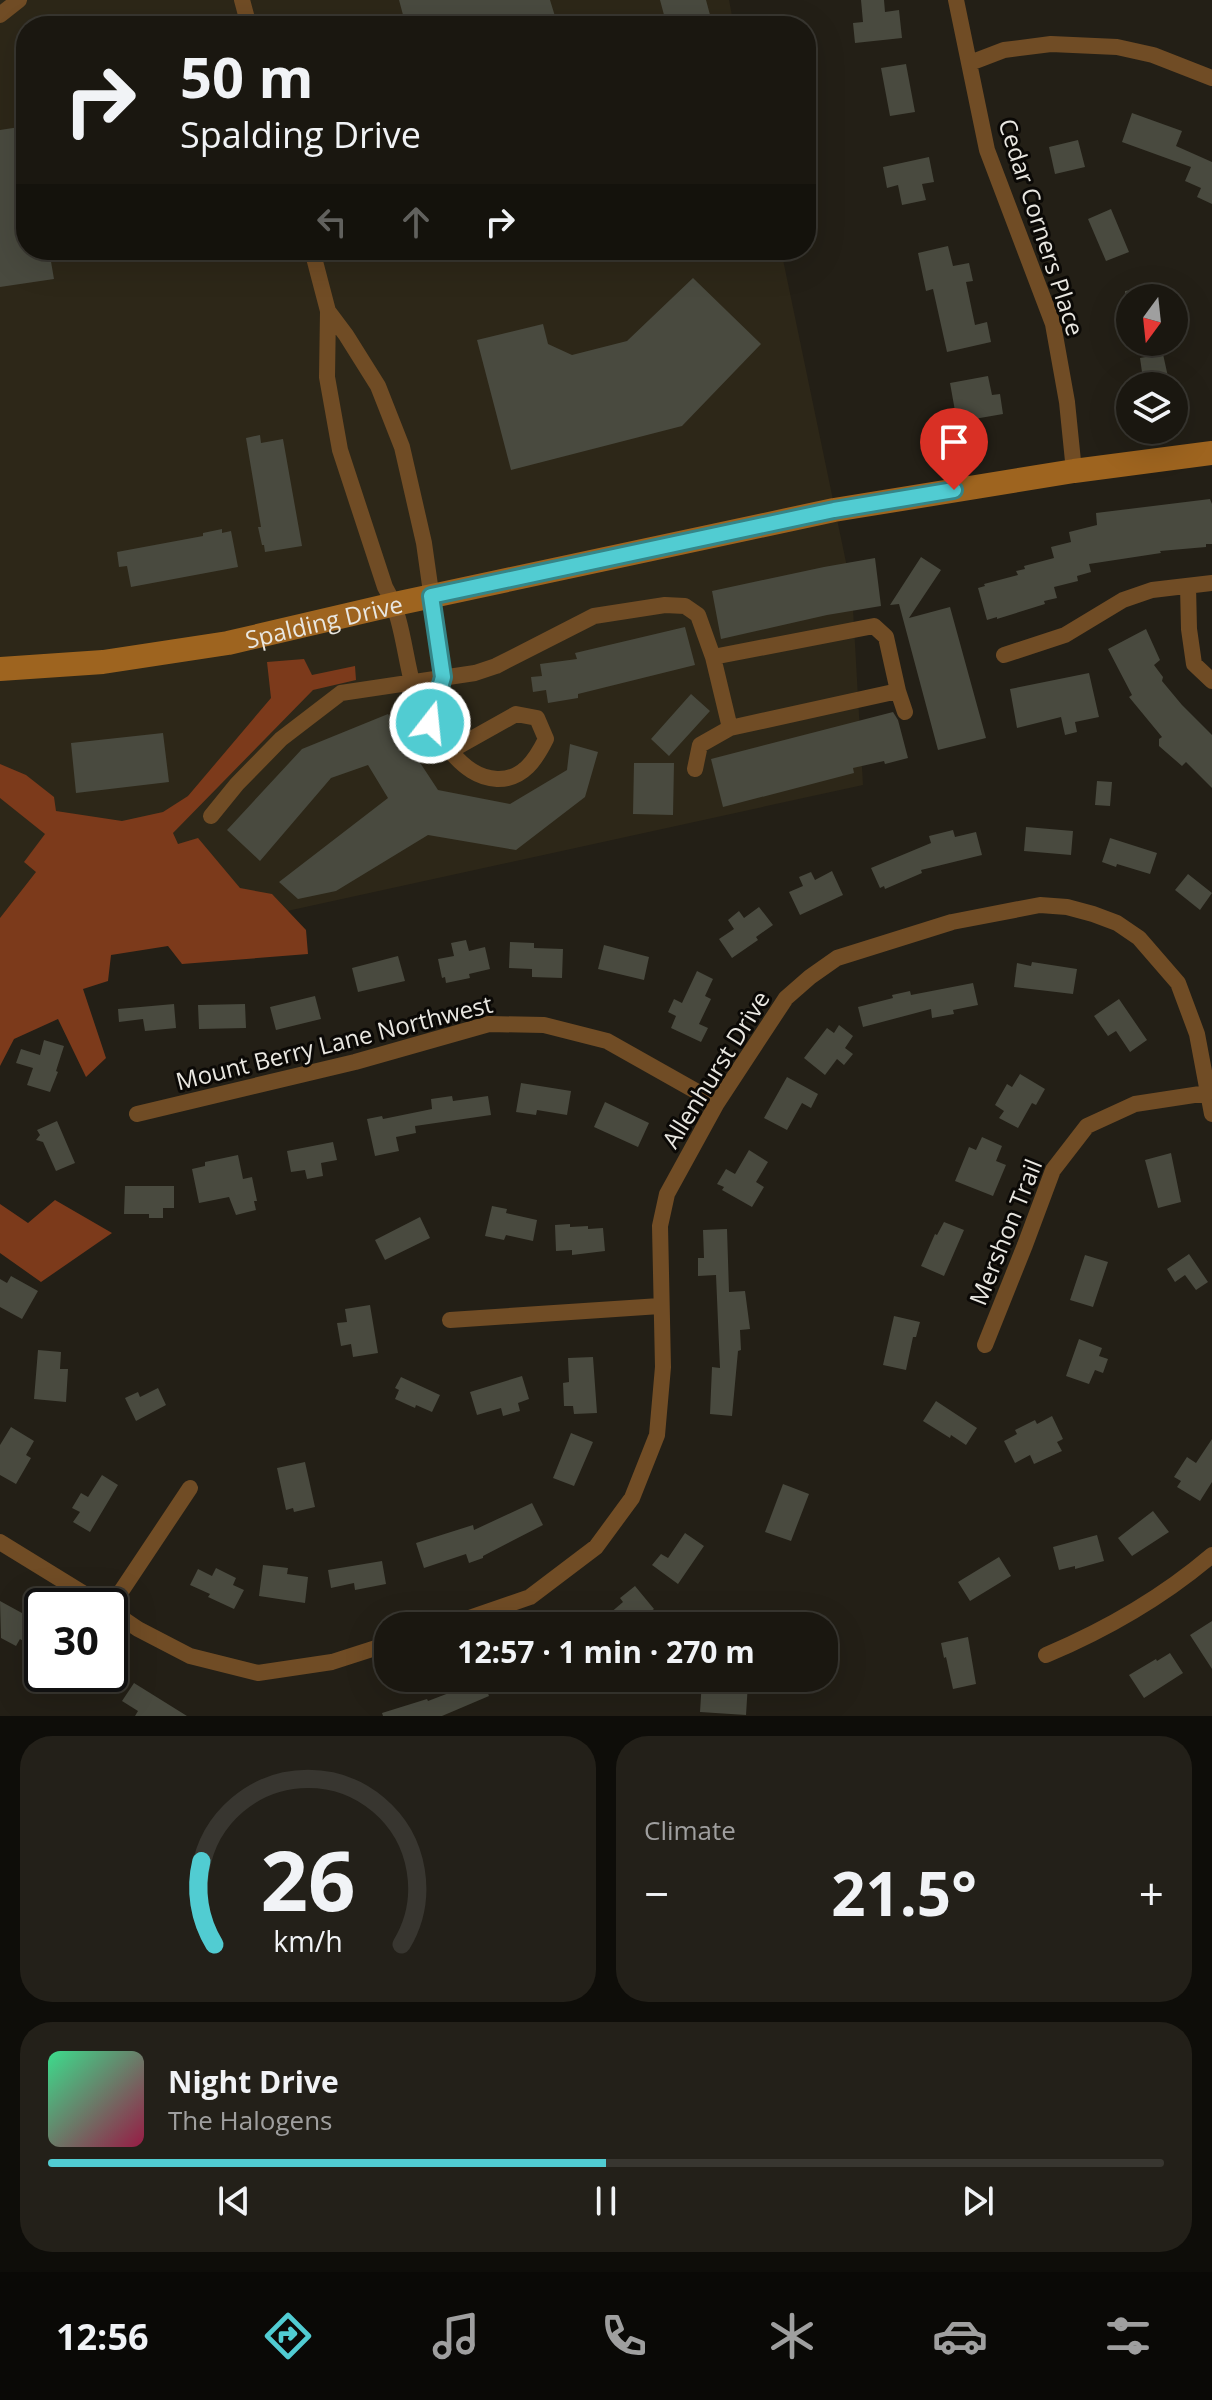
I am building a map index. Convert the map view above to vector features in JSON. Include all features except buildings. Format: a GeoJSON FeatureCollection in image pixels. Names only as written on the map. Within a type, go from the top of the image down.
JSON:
{"type":"FeatureCollection","features":[{"type":"Feature","properties":{"kind":"main road","name":"Spalding Drive"},"geometry":{"type":"LineString","coordinates":[[0,669],[103,662],[228,643],[834,510],[1074,471],[1212,453]]}},
{"type":"Feature","properties":{"kind":"street"},"geometry":{"type":"LineString","coordinates":[[0,15],[19,0]]}},
{"type":"Feature","properties":{"kind":"street","name":"Cedar Corners Place"},"geometry":{"type":"LineString","coordinates":[[956,0],[987,150],[1053,324],[1067,402],[1074,471]]}},
{"type":"Feature","properties":{"kind":"street"},"geometry":{"type":"LineString","coordinates":[[970,63],[1004,50],[1051,44],[1117,47],[1153,55],[1212,78]]}},
{"type":"Feature","properties":{"kind":"street"},"geometry":{"type":"LineString","coordinates":[[315,260],[328,311],[327,377],[340,450],[385,587],[395,604],[413,683],[424,715],[450,751],[461,763],[483,778],[509,780],[535,762],[546,739],[537,718],[516,714],[450,751]]}},
{"type":"Feature","properties":{"kind":"street"},"geometry":{"type":"LineString","coordinates":[[328,311],[378,386],[402,447],[424,543],[443,677],[430,723]]}},
{"type":"Feature","properties":{"kind":"street"},"geometry":{"type":"LineString","coordinates":[[1004,655],[1065,635],[1123,600],[1152,590],[1212,583]]}},
{"type":"Feature","properties":{"kind":"street"},"geometry":{"type":"LineString","coordinates":[[1188,586],[1194,664],[1212,681]]}},
{"type":"Feature","properties":{"kind":"street"},"geometry":{"type":"LineString","coordinates":[[211,816],[281,739],[341,693],[475,673],[496,666],[594,616],[665,605],[685,606],[698,615],[713,657],[730,728]]}},
{"type":"Feature","properties":{"kind":"street"},"geometry":{"type":"LineString","coordinates":[[713,657],[874,626],[886,637],[905,712]]}},
{"type":"Feature","properties":{"kind":"street"},"geometry":{"type":"LineString","coordinates":[[695,769],[700,745],[730,728],[898,691]]}},
{"type":"Feature","properties":{"kind":"street","name":"Allenhurst Drive"},"geometry":{"type":"LineString","coordinates":[[487,1612],[530,1597],[596,1547],[632,1498],[657,1435],[663,1367],[660,1226],[667,1194],[717,1103],[786,998],[837,958],[952,922],[1040,905],[1067,907],[1117,923],[1139,938],[1178,983],[1197,1034],[1212,1114]]}},
{"type":"Feature","properties":{"kind":"street","name":"Mount Berry Lane Northwest"},"geometry":{"type":"LineString","coordinates":[[137,1114],[355,1062],[489,1024],[544,1025],[607,1041],[717,1103]]}},
{"type":"Feature","properties":{"kind":"street","name":"Mershon Trail"},"geometry":{"type":"LineString","coordinates":[[985,1345],[1053,1170],[1087,1126],[1135,1104],[1207,1093]]}},
{"type":"Feature","properties":{"kind":"street"},"geometry":{"type":"LineString","coordinates":[[450,1320],[660,1306]]}},
{"type":"Feature","properties":{"kind":"street"},"geometry":{"type":"LineString","coordinates":[[124,1588],[190,1488]]}},
{"type":"Feature","properties":{"kind":"street"},"geometry":{"type":"LineString","coordinates":[[0,1542],[75,1588]]}},
{"type":"Feature","properties":{"kind":"street"},"geometry":{"type":"LineString","coordinates":[[1046,1655],[1079,1641],[1183,1580],[1212,1555]]}},
{"type":"Feature","properties":{"kind":"street"},"geometry":{"type":"LineString","coordinates":[[128,1622],[190,1656],[258,1673],[332,1662],[374,1648]]}},
{"type":"Feature","properties":{"kind":"shaded area"},"geometry":{"type":"Polygon","coordinates":[[[0,0],[729,0],[732,16],[16,16],[16,260],[783,260],[852,591],[863,785],[45,964],[0,1025],[0,0]]]}},
{"type":"Feature","properties":{"kind":"shaded area"},"geometry":{"type":"Polygon","coordinates":[[[304,659],[312,675],[355,666],[356,680],[313,690],[173,833],[178,844],[198,838],[240,888],[272,894],[306,930],[308,954],[182,964],[168,946],[111,955],[108,981],[83,989],[106,1058],[86,1077],[58,1019],[14,1039],[0,1066],[0,918],[36,872],[24,862],[45,834],[0,798],[0,764],[26,775],[54,797],[56,811],[122,821],[163,812],[188,796],[271,698],[267,662],[304,659]]]}},
{"type":"Feature","properties":{"kind":"shaded area"},"geometry":{"type":"Polygon","coordinates":[[[55,1200],[112,1233],[41,1282],[0,1253],[0,1204],[28,1223],[55,1200]]]}},
{"type":"Feature","properties":{"kind":"route"},"geometry":{"type":"LineString","coordinates":[[430,723],[443,677],[431,596],[834,510],[954,490]]}}]}
